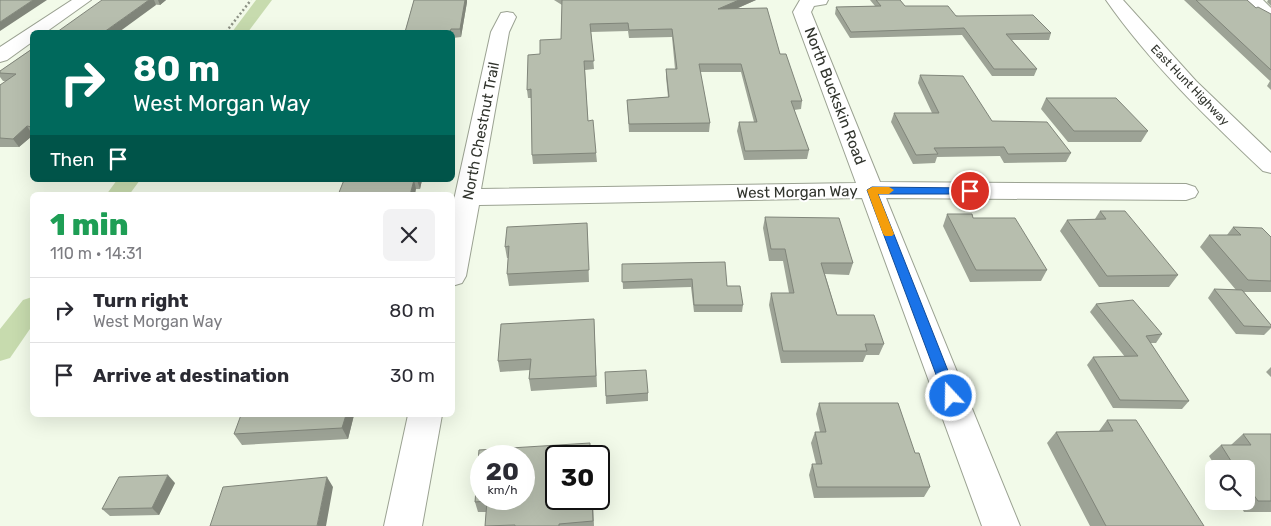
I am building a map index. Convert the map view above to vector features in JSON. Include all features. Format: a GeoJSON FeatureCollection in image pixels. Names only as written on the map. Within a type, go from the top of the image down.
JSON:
{"type":"FeatureCollection","features":[{"type":"Feature","properties":{"kind":"street"},"geometry":{"type":"LineString","coordinates":[[38,30],[83,0]]}},
{"type":"Feature","properties":{"kind":"street","name":"East Hunt Highway"},"geometry":{"type":"LineString","coordinates":[[1114,0],[1194,90],[1271,166]]}},
{"type":"Feature","properties":{"kind":"street"},"geometry":{"type":"LineString","coordinates":[[1255,0],[1256,4],[1271,17]]}},
{"type":"Feature","properties":{"kind":"street","name":"North Buckskin Road"},"geometry":{"type":"LineString","coordinates":[[814,1],[802,12],[1001,526]]}},
{"type":"Feature","properties":{"kind":"street","name":"North Chestnut Trail"},"geometry":{"type":"LineString","coordinates":[[455,261],[500,32],[507,17]]}},
{"type":"Feature","properties":{"kind":"street"},"geometry":{"type":"LineString","coordinates":[[0,56],[30,36]]}},
{"type":"Feature","properties":{"kind":"street","name":"West Morgan Way"},"geometry":{"type":"LineString","coordinates":[[468,197],[872,190],[1186,192]]}},
{"type":"Feature","properties":{"kind":"street"},"geometry":{"type":"LineString","coordinates":[[403,526],[425,417]]}},
{"type":"Feature","properties":{"kind":"path"},"geometry":{"type":"LineString","coordinates":[[228,30],[251,0]]}},
{"type":"Feature","properties":{"kind":"building"},"geometry":{"type":"Polygon","coordinates":[[[0,0],[33,0],[0,22],[0,0]]]}},
{"type":"Feature","properties":{"kind":"building"},"geometry":{"type":"Polygon","coordinates":[[[102,0],[149,0],[107,30],[60,30],[102,0]]]}},
{"type":"Feature","properties":{"kind":"building"},"geometry":{"type":"Polygon","coordinates":[[[414,0],[465,0],[460,29],[406,30],[414,0]]]}},
{"type":"Feature","properties":{"kind":"building"},"geometry":{"type":"Polygon","coordinates":[[[562,0],[739,0],[718,9],[767,8],[780,54],[786,54],[802,101],[791,101],[809,150],[745,151],[739,122],[757,122],[741,64],[699,64],[710,123],[629,124],[627,100],[669,97],[666,69],[677,69],[672,29],[629,30],[628,23],[590,24],[594,61],[584,61],[588,121],[593,120],[596,153],[532,155],[531,89],[527,90],[528,55],[540,54],[540,40],[561,39],[562,0]]]}},
{"type":"Feature","properties":{"kind":"building"},"geometry":{"type":"Polygon","coordinates":[[[876,0],[900,0],[905,6],[948,6],[956,16],[1033,15],[1051,33],[1006,34],[1037,69],[994,69],[964,28],[851,32],[836,7],[881,6],[876,0]]]}},
{"type":"Feature","properties":{"kind":"building"},"geometry":{"type":"Polygon","coordinates":[[[1196,0],[1247,0],[1256,8],[1258,7],[1271,14],[1271,70],[1196,0]]]}},
{"type":"Feature","properties":{"kind":"building"},"geometry":{"type":"Polygon","coordinates":[[[30,50],[30,127],[27,126],[13,139],[0,138],[0,85],[16,74],[0,73],[0,71],[30,50]]]}},
{"type":"Feature","properties":{"kind":"building"},"geometry":{"type":"Polygon","coordinates":[[[920,75],[963,76],[992,121],[1047,122],[1071,153],[1008,154],[1004,147],[934,148],[938,154],[916,155],[894,113],[939,113],[920,75]]]}},
{"type":"Feature","properties":{"kind":"building"},"geometry":{"type":"Polygon","coordinates":[[[1046,98],[1116,98],[1148,131],[1074,131],[1046,98]]]}},
{"type":"Feature","properties":{"kind":"building"},"geometry":{"type":"Polygon","coordinates":[[[343,182],[413,182],[411,192],[339,192],[343,182]]]}},
{"type":"Feature","properties":{"kind":"building"},"geometry":{"type":"Polygon","coordinates":[[[1100,211],[1125,211],[1178,275],[1107,276],[1067,220],[1106,219],[1100,211]]]}},
{"type":"Feature","properties":{"kind":"building"},"geometry":{"type":"Polygon","coordinates":[[[947,214],[972,214],[973,218],[1015,218],[1047,270],[976,270],[947,214]]]}},
{"type":"Feature","properties":{"kind":"building"},"geometry":{"type":"Polygon","coordinates":[[[765,217],[839,218],[853,263],[821,263],[837,315],[874,315],[884,344],[865,344],[867,351],[783,351],[771,293],[794,293],[785,249],[771,249],[765,217]]]}},
{"type":"Feature","properties":{"kind":"building"},"geometry":{"type":"Polygon","coordinates":[[[587,223],[589,270],[507,274],[509,246],[505,247],[507,227],[587,223]]]}},
{"type":"Feature","properties":{"kind":"building"},"geometry":{"type":"Polygon","coordinates":[[[1233,227],[1262,228],[1271,237],[1271,281],[1248,280],[1209,235],[1241,235],[1233,227]]]}},
{"type":"Feature","properties":{"kind":"building"},"geometry":{"type":"Polygon","coordinates":[[[725,262],[727,286],[740,286],[743,305],[694,305],[692,279],[622,282],[622,264],[725,262]]]}},
{"type":"Feature","properties":{"kind":"building"},"geometry":{"type":"Polygon","coordinates":[[[1214,289],[1242,290],[1271,327],[1244,326],[1214,289]]]}},
{"type":"Feature","properties":{"kind":"building"},"geometry":{"type":"Polygon","coordinates":[[[1133,300],[1162,334],[1146,336],[1189,401],[1120,400],[1093,357],[1138,356],[1096,304],[1133,300]]]}},
{"type":"Feature","properties":{"kind":"building"},"geometry":{"type":"Polygon","coordinates":[[[594,319],[596,376],[529,379],[531,359],[498,361],[501,324],[594,319]]]}},
{"type":"Feature","properties":{"kind":"building"},"geometry":{"type":"Polygon","coordinates":[[[646,370],[648,393],[606,396],[605,372],[646,370]]]}},
{"type":"Feature","properties":{"kind":"building"},"geometry":{"type":"Polygon","coordinates":[[[819,403],[898,403],[915,453],[919,453],[930,487],[817,487],[812,464],[822,464],[815,432],[826,432],[819,403]]]}},
{"type":"Feature","properties":{"kind":"building"},"geometry":{"type":"Polygon","coordinates":[[[240,417],[345,417],[342,428],[234,434],[240,417]]]}},
{"type":"Feature","properties":{"kind":"building"},"geometry":{"type":"Polygon","coordinates":[[[1107,420],[1136,420],[1204,526],[1106,526],[1056,432],[1113,431],[1107,420]]]}},
{"type":"Feature","properties":{"kind":"building"},"geometry":{"type":"Polygon","coordinates":[[[1243,434],[1271,434],[1271,501],[1258,501],[1255,497],[1255,460],[1230,460],[1221,445],[1251,445],[1243,434]]]}},
{"type":"Feature","properties":{"kind":"building"},"geometry":{"type":"Polygon","coordinates":[[[590,443],[590,445],[558,445],[590,443]]]}},
{"type":"Feature","properties":{"kind":"building"},"geometry":{"type":"Polygon","coordinates":[[[535,446],[545,446],[545,510],[592,510],[593,521],[559,524],[559,526],[485,526],[486,510],[535,510],[535,446]]]}},
{"type":"Feature","properties":{"kind":"building"},"geometry":{"type":"Polygon","coordinates":[[[168,475],[152,508],[102,509],[119,477],[168,475]]]}},
{"type":"Feature","properties":{"kind":"building"},"geometry":{"type":"Polygon","coordinates":[[[327,477],[317,526],[210,526],[223,487],[327,477]]]}},
{"type":"Feature","properties":{"kind":"waterway"},"geometry":{"type":"LineString","coordinates":[[242,30],[264,0]]}},
{"type":"Feature","properties":{"kind":"waterway"},"geometry":{"type":"LineString","coordinates":[[119,192],[127,182]]}},
{"type":"Feature","properties":{"kind":"waterway"},"geometry":{"type":"LineString","coordinates":[[0,350],[30,310]]}},
{"type":"Feature","properties":{"kind":"slow traffic"},"geometry":{"type":"LineString","coordinates":[[889,190],[872,190],[889,234]]}},
{"type":"Feature","properties":{"kind":"route"},"geometry":{"type":"LineString","coordinates":[[951,396],[872,190],[970,191]]}}]}
